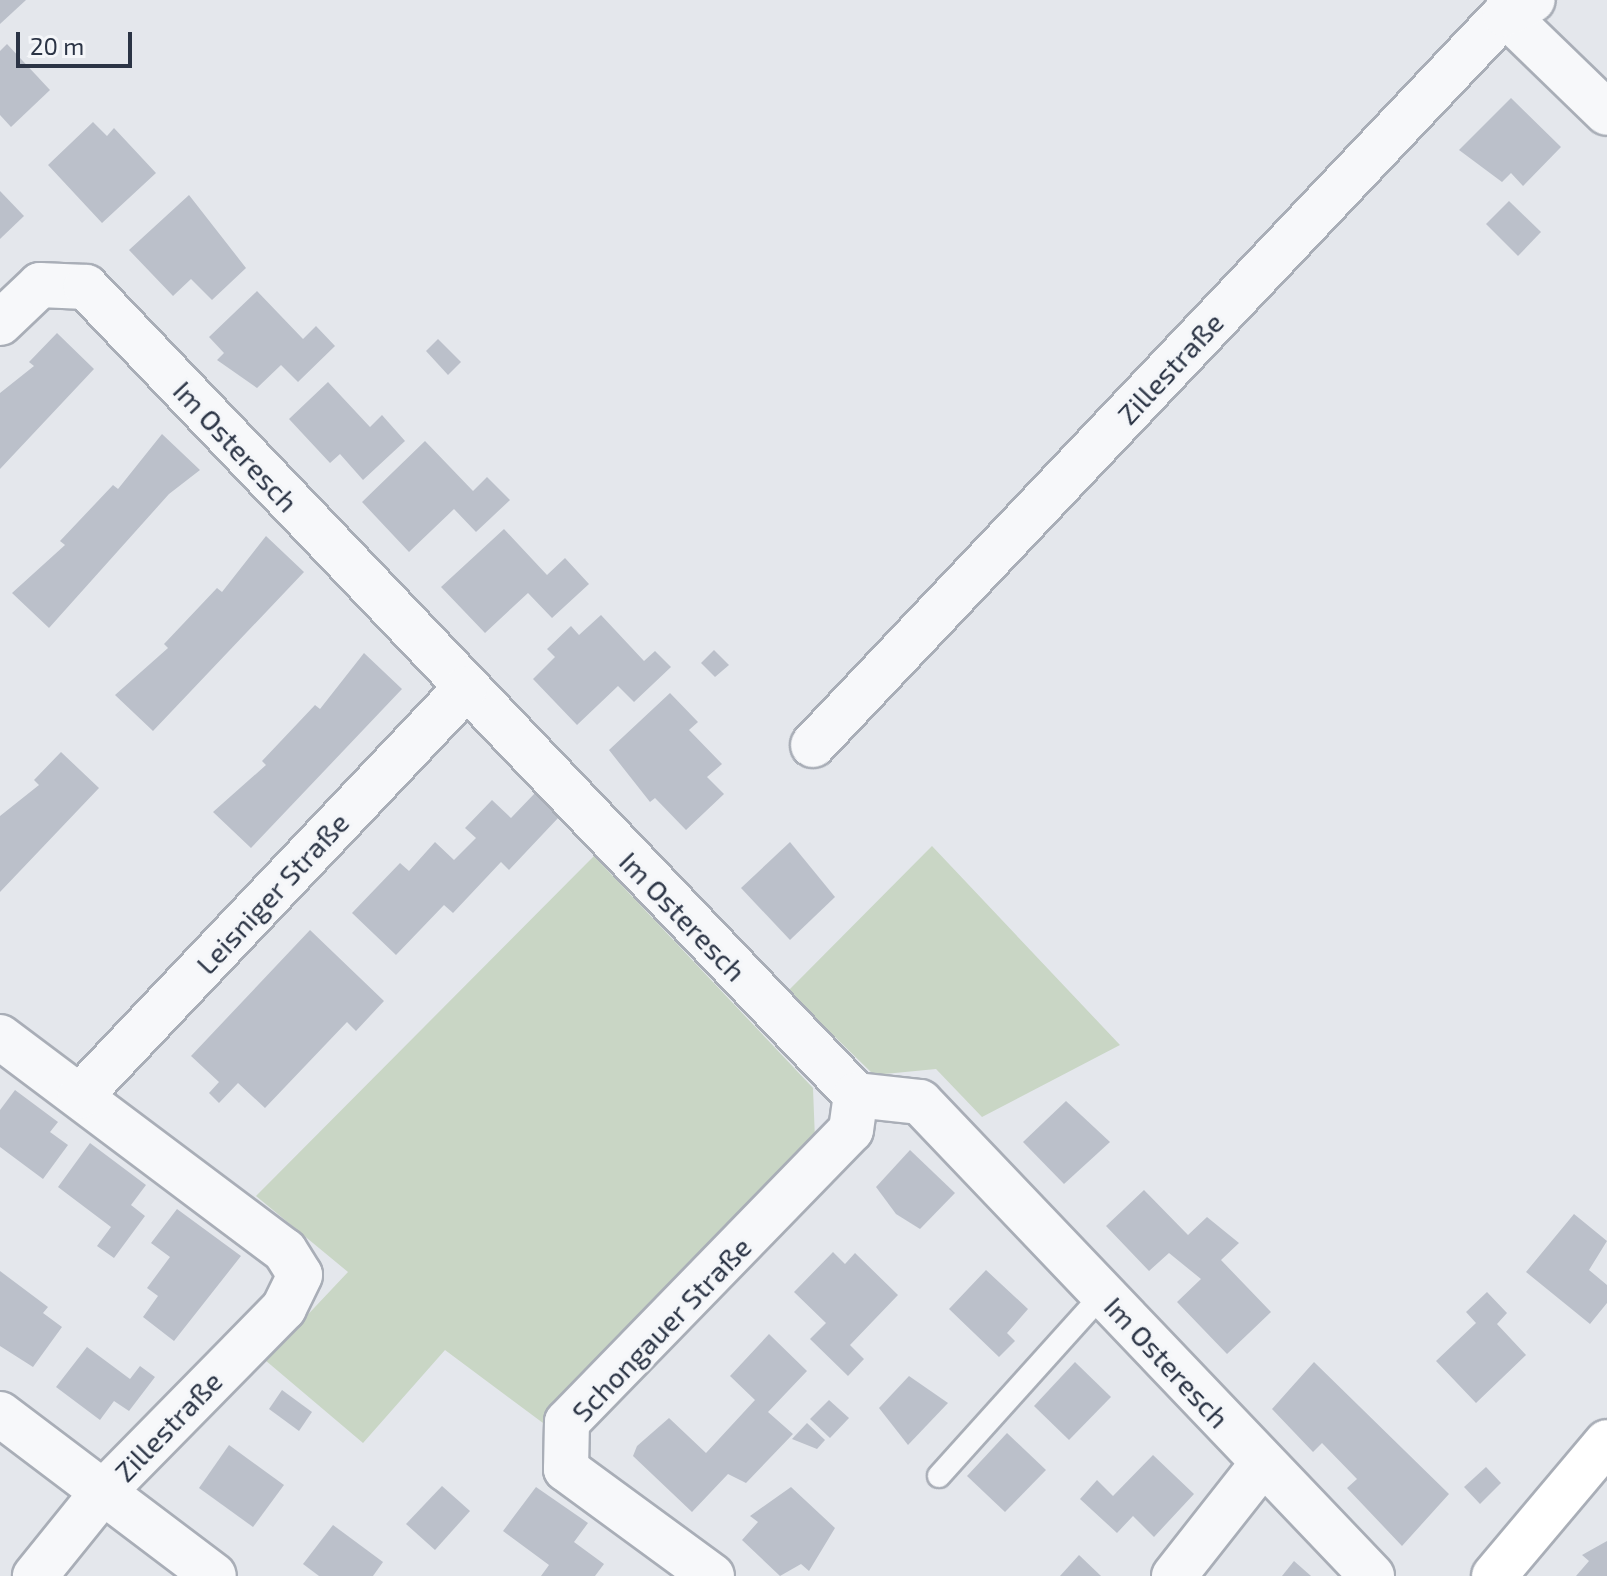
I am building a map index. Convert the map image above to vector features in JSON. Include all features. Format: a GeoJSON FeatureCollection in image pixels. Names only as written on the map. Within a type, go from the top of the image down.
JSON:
{"type":"FeatureCollection","features":[{"type":"Feature","properties":{"kind":"street"},"geometry":{"type":"LineString","coordinates":[[1519,7],[1607,113]]}},
{"type":"Feature","properties":{"kind":"street","name":"Zillestraße"},"geometry":{"type":"LineString","coordinates":[[813,745],[1519,7]]}},
{"type":"Feature","properties":{"kind":"street","name":"Im Osteresch"},"geometry":{"type":"LineString","coordinates":[[0,323],[40,285],[86,287],[465,689],[856,1095],[920,1102],[1372,1576]]}},
{"type":"Feature","properties":{"kind":"street","name":"Leisniger Straße"},"geometry":{"type":"LineString","coordinates":[[80,1096],[465,689]]}},
{"type":"Feature","properties":{"kind":"street"},"geometry":{"type":"LineString","coordinates":[[0,1037],[80,1096]]}},
{"type":"Feature","properties":{"kind":"street","name":"Schongauer Straße"},"geometry":{"type":"LineString","coordinates":[[712,1576],[566,1469],[567,1422],[851,1130],[856,1095]]}},
{"type":"Feature","properties":{"kind":"street","name":"Zillestraße"},"geometry":{"type":"LineString","coordinates":[[35,1576],[102,1493],[284,1308],[300,1275],[285,1251],[80,1096]]}},
{"type":"Feature","properties":{"kind":"street"},"geometry":{"type":"LineString","coordinates":[[0,1414],[214,1576]]}},
{"type":"Feature","properties":{"kind":"street"},"geometry":{"type":"LineString","coordinates":[[1494,1576],[1607,1442]]}},
{"type":"Feature","properties":{"kind":"street"},"geometry":{"type":"LineString","coordinates":[[1174,1576],[1263,1463]]}},
{"type":"Feature","properties":{"kind":"lane"},"geometry":{"type":"LineString","coordinates":[[939,1476],[1103,1294]]}},
{"type":"Feature","properties":{"kind":"green space"},"geometry":{"type":"Polygon","coordinates":[[[932,846],[1120,1045],[982,1117],[936,1069],[874,1075],[788,991],[932,846]]]}},
{"type":"Feature","properties":{"kind":"green space"},"geometry":{"type":"Polygon","coordinates":[[[594,856],[813,1088],[815,1140],[543,1423],[445,1350],[363,1443],[265,1360],[348,1272],[256,1196],[594,856]]]}},
{"type":"Feature","properties":{"kind":"building"},"geometry":{"type":"Polygon","coordinates":[[[0,0],[26,0],[0,24],[0,0]]]}},
{"type":"Feature","properties":{"kind":"building"},"geometry":{"type":"Polygon","coordinates":[[[7,44],[50,90],[11,127],[0,115],[0,51],[7,44]]]}},
{"type":"Feature","properties":{"kind":"building"},"geometry":{"type":"Polygon","coordinates":[[[1511,98],[1561,147],[1523,186],[1511,173],[1502,182],[1459,150],[1511,98]]]}},
{"type":"Feature","properties":{"kind":"building"},"geometry":{"type":"Polygon","coordinates":[[[93,122],[107,136],[114,128],[156,173],[102,223],[48,165],[93,122]]]}},
{"type":"Feature","properties":{"kind":"building"},"geometry":{"type":"Polygon","coordinates":[[[0,191],[24,216],[0,239],[0,191]]]}},
{"type":"Feature","properties":{"kind":"building"},"geometry":{"type":"Polygon","coordinates":[[[189,195],[246,268],[212,300],[191,279],[173,296],[129,250],[189,195]]]}},
{"type":"Feature","properties":{"kind":"building"},"geometry":{"type":"Polygon","coordinates":[[[1509,201],[1541,232],[1518,256],[1486,224],[1509,201]]]}},
{"type":"Feature","properties":{"kind":"building"},"geometry":{"type":"Polygon","coordinates":[[[257,291],[303,339],[316,326],[335,346],[298,382],[281,365],[257,388],[217,360],[224,353],[209,337],[257,291]]]}},
{"type":"Feature","properties":{"kind":"building"},"geometry":{"type":"Polygon","coordinates":[[[57,333],[94,369],[0,469],[0,393],[34,366],[29,362],[57,333]]]}},
{"type":"Feature","properties":{"kind":"building"},"geometry":{"type":"Polygon","coordinates":[[[438,339],[461,362],[448,375],[426,351],[438,339]]]}},
{"type":"Feature","properties":{"kind":"building"},"geometry":{"type":"Polygon","coordinates":[[[328,382],[370,427],[382,415],[405,441],[363,480],[340,454],[330,463],[289,419],[328,382]]]}},
{"type":"Feature","properties":{"kind":"building"},"geometry":{"type":"Polygon","coordinates":[[[162,434],[200,470],[169,494],[49,628],[12,593],[65,545],[60,541],[113,485],[118,489],[162,434]]]}},
{"type":"Feature","properties":{"kind":"building"},"geometry":{"type":"Polygon","coordinates":[[[425,441],[473,491],[487,477],[510,500],[476,532],[454,509],[409,552],[362,502],[425,441]]]}},
{"type":"Feature","properties":{"kind":"building"},"geometry":{"type":"Polygon","coordinates":[[[504,529],[547,575],[565,558],[589,584],[552,618],[528,593],[485,633],[441,587],[504,529]]]}},
{"type":"Feature","properties":{"kind":"building"},"geometry":{"type":"Polygon","coordinates":[[[266,536],[304,572],[153,731],[115,695],[168,648],[164,644],[217,588],[222,592],[266,536]]]}},
{"type":"Feature","properties":{"kind":"building"},"geometry":{"type":"Polygon","coordinates":[[[601,615],[644,661],[655,651],[671,667],[634,702],[618,686],[577,725],[533,679],[555,657],[547,649],[571,626],[579,635],[601,615]]]}},
{"type":"Feature","properties":{"kind":"building"},"geometry":{"type":"Polygon","coordinates":[[[714,650],[729,665],[715,677],[701,663],[714,650]]]}},
{"type":"Feature","properties":{"kind":"building"},"geometry":{"type":"Polygon","coordinates":[[[364,653],[402,689],[251,848],[213,812],[266,765],[262,761],[315,705],[320,709],[364,653]]]}},
{"type":"Feature","properties":{"kind":"building"},"geometry":{"type":"Polygon","coordinates":[[[670,693],[698,722],[689,730],[722,764],[707,777],[724,794],[686,830],[655,798],[650,802],[609,750],[670,693]]]}},
{"type":"Feature","properties":{"kind":"building"},"geometry":{"type":"Polygon","coordinates":[[[61,752],[99,788],[0,892],[0,816],[39,785],[34,780],[61,752]]]}},
{"type":"Feature","properties":{"kind":"building"},"geometry":{"type":"Polygon","coordinates":[[[536,792],[559,817],[509,870],[501,862],[453,913],[444,905],[396,955],[352,913],[400,863],[409,871],[435,842],[454,860],[476,838],[465,828],[492,800],[511,818],[536,792]]]}},
{"type":"Feature","properties":{"kind":"building"},"geometry":{"type":"Polygon","coordinates":[[[790,842],[835,897],[790,940],[741,888],[790,842]]]}},
{"type":"Feature","properties":{"kind":"building"},"geometry":{"type":"Polygon","coordinates":[[[310,930],[384,1001],[356,1031],[347,1022],[265,1108],[238,1083],[219,1103],[209,1093],[219,1082],[191,1056],[310,930]]]}},
{"type":"Feature","properties":{"kind":"building"},"geometry":{"type":"Polygon","coordinates":[[[15,1090],[58,1122],[50,1132],[68,1145],[43,1179],[0,1147],[0,1110],[15,1090]]]}},
{"type":"Feature","properties":{"kind":"building"},"geometry":{"type":"Polygon","coordinates":[[[1066,1101],[1110,1142],[1064,1184],[1023,1142],[1066,1101]]]}},
{"type":"Feature","properties":{"kind":"building"},"geometry":{"type":"Polygon","coordinates":[[[90,1143],[146,1185],[131,1205],[145,1216],[114,1258],[97,1246],[111,1227],[58,1187],[90,1143]]]}},
{"type":"Feature","properties":{"kind":"building"},"geometry":{"type":"Polygon","coordinates":[[[910,1150],[955,1193],[920,1229],[896,1214],[876,1187],[910,1150]]]}},
{"type":"Feature","properties":{"kind":"building"},"geometry":{"type":"Polygon","coordinates":[[[1144,1190],[1188,1235],[1207,1217],[1239,1243],[1221,1260],[1271,1312],[1227,1354],[1177,1302],[1201,1279],[1169,1253],[1149,1271],[1106,1226],[1144,1190]]]}},
{"type":"Feature","properties":{"kind":"building"},"geometry":{"type":"Polygon","coordinates":[[[177,1209],[241,1256],[174,1341],[143,1317],[158,1296],[147,1288],[170,1257],[151,1243],[177,1209]]]}},
{"type":"Feature","properties":{"kind":"building"},"geometry":{"type":"Polygon","coordinates":[[[1574,1214],[1607,1241],[1589,1270],[1607,1285],[1607,1303],[1590,1324],[1526,1272],[1574,1214]]]}},
{"type":"Feature","properties":{"kind":"building"},"geometry":{"type":"Polygon","coordinates":[[[833,1252],[845,1264],[855,1253],[898,1295],[850,1345],[864,1359],[848,1376],[810,1339],[826,1323],[794,1292],[833,1252]]]}},
{"type":"Feature","properties":{"kind":"building"},"geometry":{"type":"Polygon","coordinates":[[[986,1270],[1028,1309],[1007,1333],[1015,1341],[999,1357],[949,1309],[986,1270]]]}},
{"type":"Feature","properties":{"kind":"building"},"geometry":{"type":"Polygon","coordinates":[[[0,1271],[48,1307],[43,1313],[62,1327],[33,1367],[0,1346],[0,1271]]]}},
{"type":"Feature","properties":{"kind":"building"},"geometry":{"type":"Polygon","coordinates":[[[1487,1292],[1507,1313],[1497,1324],[1526,1355],[1476,1403],[1436,1361],[1476,1323],[1466,1312],[1487,1292]]]}},
{"type":"Feature","properties":{"kind":"building"},"geometry":{"type":"Polygon","coordinates":[[[769,1334],[807,1371],[768,1412],[793,1434],[746,1483],[728,1474],[692,1512],[633,1456],[637,1446],[669,1418],[706,1453],[755,1400],[730,1376],[769,1334]]]}},
{"type":"Feature","properties":{"kind":"building"},"geometry":{"type":"Polygon","coordinates":[[[87,1347],[130,1379],[140,1366],[155,1377],[129,1411],[114,1401],[100,1420],[56,1387],[87,1347]]]}},
{"type":"Feature","properties":{"kind":"building"},"geometry":{"type":"Polygon","coordinates":[[[1075,1362],[1111,1397],[1069,1440],[1034,1406],[1075,1362]]]}},
{"type":"Feature","properties":{"kind":"building"},"geometry":{"type":"Polygon","coordinates":[[[1314,1362],[1449,1494],[1402,1546],[1347,1488],[1357,1479],[1322,1443],[1313,1452],[1272,1409],[1314,1362]]]}},
{"type":"Feature","properties":{"kind":"building"},"geometry":{"type":"Polygon","coordinates":[[[909,1376],[948,1403],[908,1445],[879,1408],[909,1376]]]}},
{"type":"Feature","properties":{"kind":"building"},"geometry":{"type":"Polygon","coordinates":[[[282,1390],[312,1412],[299,1431],[269,1409],[282,1390]]]}},
{"type":"Feature","properties":{"kind":"building"},"geometry":{"type":"Polygon","coordinates":[[[829,1400],[849,1418],[830,1438],[810,1419],[829,1400]]]}},
{"type":"Feature","properties":{"kind":"building"},"geometry":{"type":"Polygon","coordinates":[[[807,1423],[825,1440],[817,1449],[792,1439],[807,1423]]]}},
{"type":"Feature","properties":{"kind":"building"},"geometry":{"type":"Polygon","coordinates":[[[1007,1433],[1046,1470],[1005,1512],[967,1476],[1007,1433]]]}},
{"type":"Feature","properties":{"kind":"building"},"geometry":{"type":"Polygon","coordinates":[[[229,1445],[284,1485],[253,1527],[199,1488],[229,1445]]]}},
{"type":"Feature","properties":{"kind":"building"},"geometry":{"type":"Polygon","coordinates":[[[1153,1455],[1194,1494],[1154,1537],[1133,1516],[1117,1533],[1080,1499],[1097,1480],[1113,1496],[1153,1455]]]}},
{"type":"Feature","properties":{"kind":"building"},"geometry":{"type":"Polygon","coordinates":[[[1486,1467],[1501,1483],[1480,1504],[1464,1487],[1486,1467]]]}},
{"type":"Feature","properties":{"kind":"building"},"geometry":{"type":"Polygon","coordinates":[[[442,1486],[470,1511],[435,1550],[406,1524],[442,1486]]]}},
{"type":"Feature","properties":{"kind":"building"},"geometry":{"type":"Polygon","coordinates":[[[536,1487],[588,1523],[574,1542],[604,1564],[595,1576],[541,1576],[549,1565],[503,1531],[536,1487]]]}},
{"type":"Feature","properties":{"kind":"building"},"geometry":{"type":"Polygon","coordinates":[[[791,1487],[835,1528],[809,1571],[801,1564],[780,1576],[742,1540],[758,1522],[750,1516],[791,1487]]]}},
{"type":"Feature","properties":{"kind":"building"},"geometry":{"type":"Polygon","coordinates":[[[333,1525],[383,1562],[373,1576],[319,1576],[303,1564],[333,1525]]]}},
{"type":"Feature","properties":{"kind":"building"},"geometry":{"type":"Polygon","coordinates":[[[1607,1541],[1607,1576],[1576,1576],[1589,1561],[1582,1555],[1607,1541]]]}},
{"type":"Feature","properties":{"kind":"building"},"geometry":{"type":"Polygon","coordinates":[[[1079,1555],[1101,1576],[1060,1576],[1079,1555]]]}},
{"type":"Feature","properties":{"kind":"building"},"geometry":{"type":"Polygon","coordinates":[[[1294,1561],[1311,1576],[1282,1576],[1294,1561]]]}}]}
